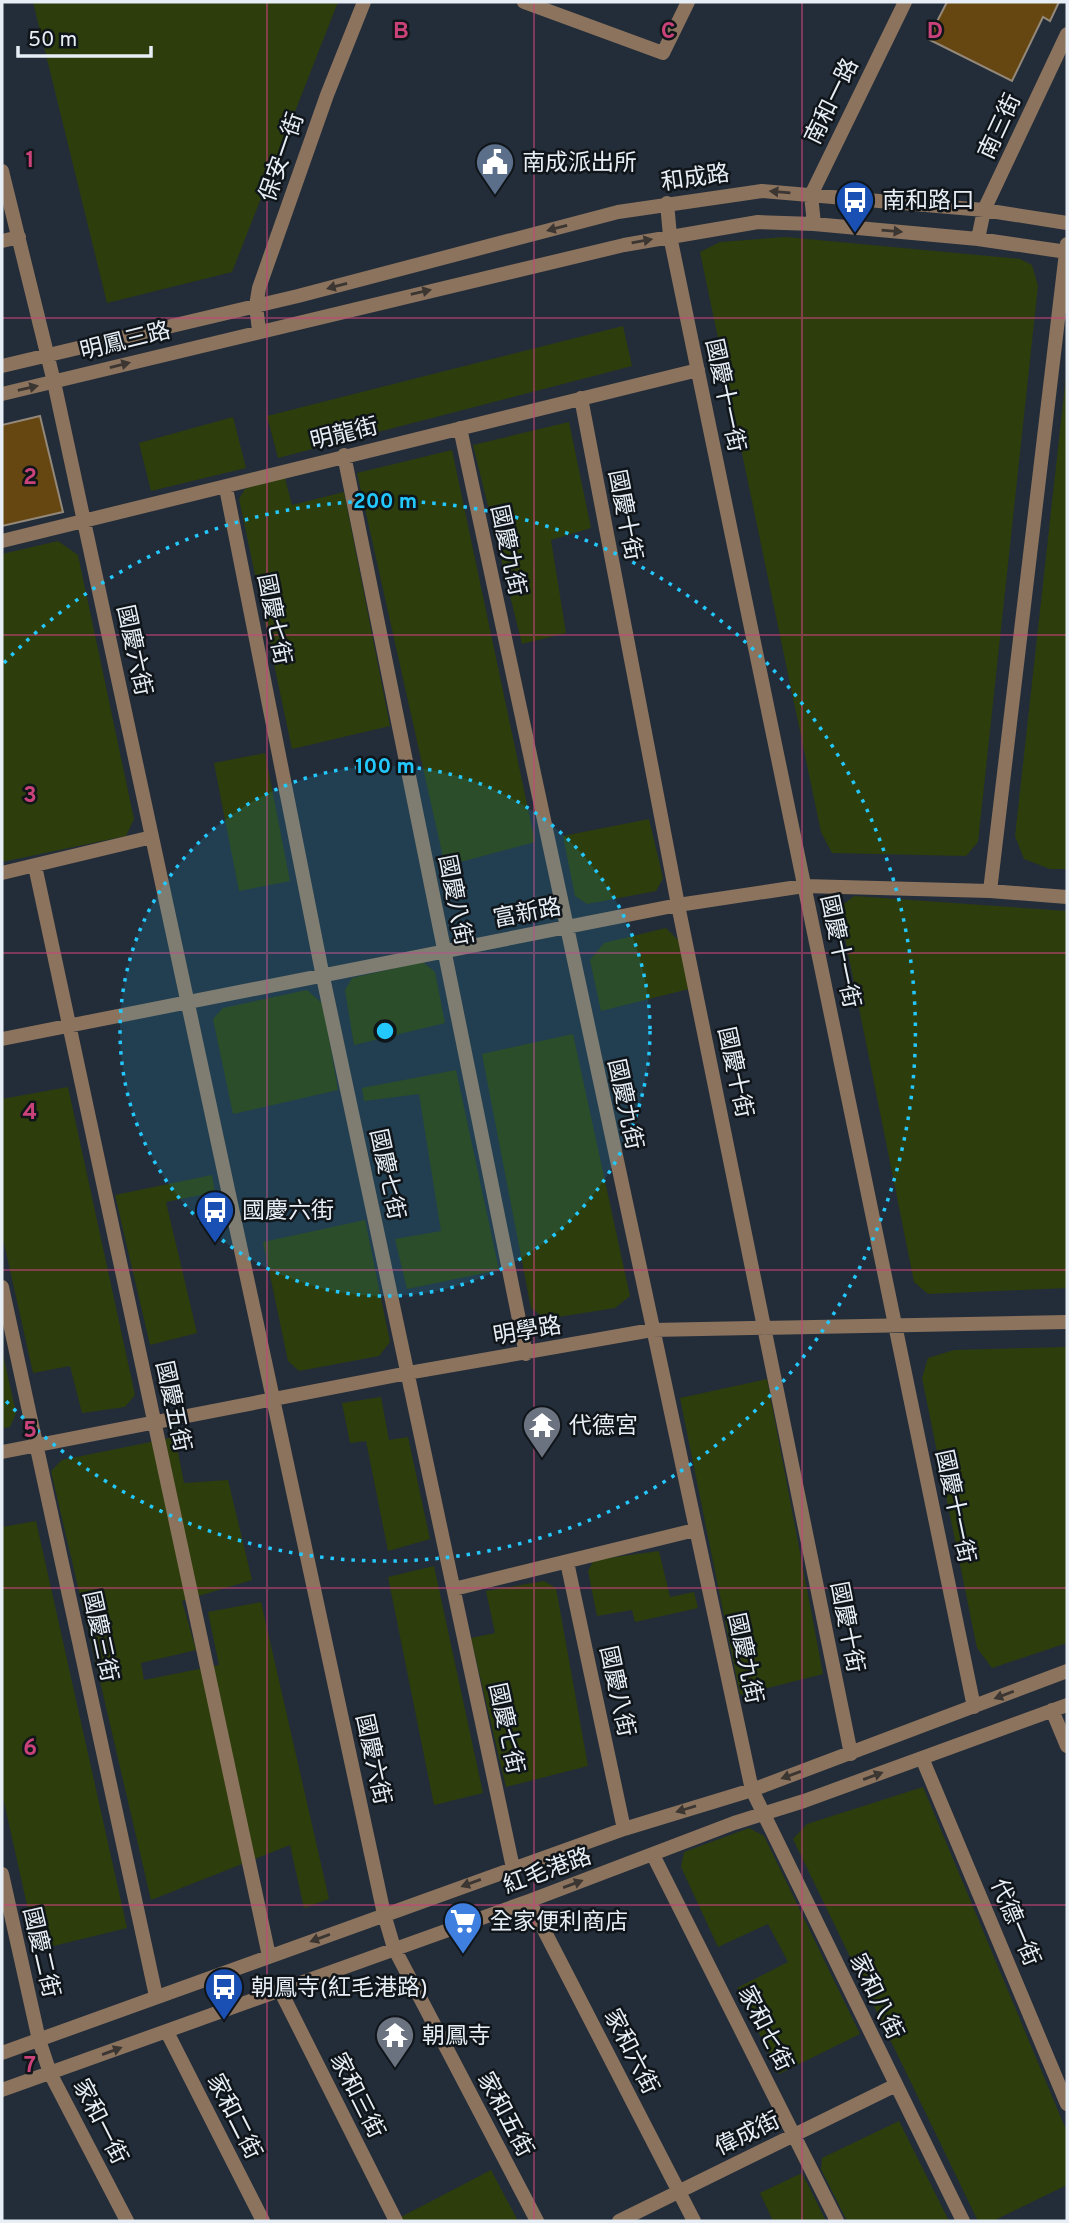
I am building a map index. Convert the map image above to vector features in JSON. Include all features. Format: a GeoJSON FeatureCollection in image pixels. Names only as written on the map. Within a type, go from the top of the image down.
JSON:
{"type":"FeatureCollection","features":[{"type":"Feature","properties":{"kind":"street","name":"保安一街"},"geometry":{"type":"LineString","coordinates":[[259,330],[256,306],[259,288],[322,108],[363,2]]}},
{"type":"Feature","properties":{"kind":"street"},"geometry":{"type":"LineString","coordinates":[[524,2],[663,53],[688,2]]}},
{"type":"Feature","properties":{"kind":"street","name":"南和一路"},"geometry":{"type":"LineString","coordinates":[[811,195],[905,2]]}},
{"type":"Feature","properties":{"kind":"street","name":"南三街"},"geometry":{"type":"LineString","coordinates":[[978,239],[984,211],[1067,34]]}},
{"type":"Feature","properties":{"kind":"street","name":"國慶六街"},"geometry":{"type":"LineString","coordinates":[[2,171],[85,522],[384,1914]]}},
{"type":"Feature","properties":{"kind":"street","name":"和成路"},"geometry":{"type":"LineString","coordinates":[[256,306],[618,212],[762,191],[984,211],[1067,223]]}},
{"type":"Feature","properties":{"kind":"street"},"geometry":{"type":"LineString","coordinates":[[811,195],[814,224]]}},
{"type":"Feature","properties":{"kind":"street","name":"國慶十一街"},"geometry":{"type":"LineString","coordinates":[[667,203],[670,236],[974,1707]]}},
{"type":"Feature","properties":{"kind":"street"},"geometry":{"type":"LineString","coordinates":[[259,330],[670,236],[758,222],[814,224],[1067,249],[990,891]]}},
{"type":"Feature","properties":{"kind":"street"},"geometry":{"type":"LineString","coordinates":[[2,241],[19,237]]}},
{"type":"Feature","properties":{"kind":"street","name":"明鳳三路"},"geometry":{"type":"LineString","coordinates":[[2,366],[256,306]]}},
{"type":"Feature","properties":{"kind":"street","name":"明鳳三路"},"geometry":{"type":"LineString","coordinates":[[2,394],[259,330]]}},
{"type":"Feature","properties":{"kind":"street","name":"明龍街"},"geometry":{"type":"LineString","coordinates":[[2,541],[698,370]]}},
{"type":"Feature","properties":{"kind":"street","name":"國慶十街"},"geometry":{"type":"LineString","coordinates":[[581,398],[678,905],[851,1754]]}},
{"type":"Feature","properties":{"kind":"street","name":"國慶九街"},"geometry":{"type":"LineString","coordinates":[[460,428],[565,928],[752,1790]]}},
{"type":"Feature","properties":{"kind":"street","name":"國慶八街"},"geometry":{"type":"LineString","coordinates":[[344,455],[526,1354]]}},
{"type":"Feature","properties":{"kind":"street","name":"國慶七街"},"geometry":{"type":"LineString","coordinates":[[226,488],[323,977],[513,1868]]}},
{"type":"Feature","properties":{"kind":"street"},"geometry":{"type":"LineString","coordinates":[[2,873],[152,837]]}},
{"type":"Feature","properties":{"kind":"street","name":"國慶五街"},"geometry":{"type":"LineString","coordinates":[[35,866],[269,1956]]}},
{"type":"Feature","properties":{"kind":"street","name":"富新路"},"geometry":{"type":"LineString","coordinates":[[2,1039],[678,905],[804,886],[990,891],[1067,897]]}},
{"type":"Feature","properties":{"kind":"street","name":"國慶三街"},"geometry":{"type":"LineString","coordinates":[[2,1287],[156,1996]]}},
{"type":"Feature","properties":{"kind":"street","name":"明學路"},"geometry":{"type":"LineString","coordinates":[[2,1452],[408,1373],[652,1331],[1067,1322]]}},
{"type":"Feature","properties":{"kind":"street"},"geometry":{"type":"LineString","coordinates":[[454,1589],[695,1530]]}},
{"type":"Feature","properties":{"kind":"street","name":"國慶八街"},"geometry":{"type":"LineString","coordinates":[[567,1562],[624,1829]]}},
{"type":"Feature","properties":{"kind":"street","name":"紅毛港路"},"geometry":{"type":"LineString","coordinates":[[2,2053],[624,1829],[752,1790],[1067,1671]]}},
{"type":"Feature","properties":{"kind":"street","name":"紅毛港路"},"geometry":{"type":"LineString","coordinates":[[2,2090],[1067,1705]]}},
{"type":"Feature","properties":{"kind":"street"},"geometry":{"type":"LineString","coordinates":[[1052,1710],[1067,1746]]}},
{"type":"Feature","properties":{"kind":"street","name":"代德一街"},"geometry":{"type":"LineString","coordinates":[[922,1758],[1067,2104]]}},
{"type":"Feature","properties":{"kind":"street","name":"家和八街"},"geometry":{"type":"LineString","coordinates":[[752,1790],[963,2221]]}},
{"type":"Feature","properties":{"kind":"street","name":"家和七街"},"geometry":{"type":"LineString","coordinates":[[653,1855],[837,2221]]}},
{"type":"Feature","properties":{"kind":"street","name":"國慶二街"},"geometry":{"type":"LineString","coordinates":[[2,1874],[39,2040]]}},
{"type":"Feature","properties":{"kind":"street","name":"家和六街"},"geometry":{"type":"LineString","coordinates":[[529,1901],[694,2221]]}},
{"type":"Feature","properties":{"kind":"street","name":"家和五街"},"geometry":{"type":"LineString","coordinates":[[384,1914],[394,1948],[537,2221]]}},
{"type":"Feature","properties":{"kind":"street","name":"家和三街"},"geometry":{"type":"LineString","coordinates":[[280,1990],[396,2221]]}},
{"type":"Feature","properties":{"kind":"street","name":"家和二街"},"geometry":{"type":"LineString","coordinates":[[167,2032],[263,2221]]}},
{"type":"Feature","properties":{"kind":"street","name":"家和一街"},"geometry":{"type":"LineString","coordinates":[[39,2040],[50,2073],[127,2221]]}},
{"type":"Feature","properties":{"kind":"street","name":"偉成街"},"geometry":{"type":"LineString","coordinates":[[619,2221],[896,2085]]}},
{"type":"Feature","properties":{"kind":"green space"},"geometry":{"type":"Polygon","coordinates":[[[33,2],[338,2],[232,272],[107,303],[33,2]]]}},
{"type":"Feature","properties":{"kind":"green space"},"geometry":{"type":"Polygon","coordinates":[[[786,237],[1020,259],[1032,265],[1038,286],[978,842],[966,856],[832,853],[821,832],[700,252],[720,242],[786,237]]]}},
{"type":"Feature","properties":{"kind":"green space"},"geometry":{"type":"Polygon","coordinates":[[[623,326],[632,366],[278,458],[267,416],[623,326]]]}},
{"type":"Feature","properties":{"kind":"green space"},"geometry":{"type":"Polygon","coordinates":[[[1067,367],[1067,869],[1050,869],[1024,859],[1015,836],[1067,367]]]}},
{"type":"Feature","properties":{"kind":"green space"},"geometry":{"type":"Polygon","coordinates":[[[233,417],[246,468],[151,491],[139,443],[233,417]]]}},
{"type":"Feature","properties":{"kind":"green space"},"geometry":{"type":"Polygon","coordinates":[[[569,422],[591,528],[551,540],[566,633],[522,644],[473,445],[569,422]]]}},
{"type":"Feature","properties":{"kind":"green space"},"geometry":{"type":"Polygon","coordinates":[[[452,450],[535,842],[445,866],[357,473],[452,450]]]}},
{"type":"Feature","properties":{"kind":"green space"},"geometry":{"type":"Polygon","coordinates":[[[284,475],[292,505],[344,492],[390,726],[292,749],[239,499],[245,489],[284,475]]]}},
{"type":"Feature","properties":{"kind":"green space"},"geometry":{"type":"Polygon","coordinates":[[[58,541],[78,555],[134,819],[126,836],[2,862],[2,554],[58,541]]]}},
{"type":"Feature","properties":{"kind":"green space"},"geometry":{"type":"Polygon","coordinates":[[[265,753],[290,881],[239,891],[214,763],[265,753]]]}},
{"type":"Feature","properties":{"kind":"green space"},"geometry":{"type":"Polygon","coordinates":[[[649,819],[663,878],[656,891],[587,904],[575,896],[563,836],[649,819]]]}},
{"type":"Feature","properties":{"kind":"green space"},"geometry":{"type":"Polygon","coordinates":[[[854,896],[1067,911],[1067,1288],[928,1294],[914,1282],[839,908],[854,896]]]}},
{"type":"Feature","properties":{"kind":"green space"},"geometry":{"type":"Polygon","coordinates":[[[666,928],[678,940],[689,989],[601,1011],[590,960],[604,943],[666,928]]]}},
{"type":"Feature","properties":{"kind":"green space"},"geometry":{"type":"Polygon","coordinates":[[[423,962],[435,972],[445,1023],[354,1045],[345,990],[352,978],[423,962]]]}},
{"type":"Feature","properties":{"kind":"green space"},"geometry":{"type":"Polygon","coordinates":[[[307,990],[323,1004],[338,1090],[233,1114],[213,1019],[223,1008],[307,990]]]}},
{"type":"Feature","properties":{"kind":"green space"},"geometry":{"type":"Polygon","coordinates":[[[573,1034],[630,1296],[615,1308],[545,1319],[531,1308],[482,1054],[573,1034]]]}},
{"type":"Feature","properties":{"kind":"green space"},"geometry":{"type":"Polygon","coordinates":[[[456,1070],[499,1270],[407,1289],[395,1239],[441,1231],[419,1094],[364,1101],[362,1088],[456,1070]]]}},
{"type":"Feature","properties":{"kind":"green space"},"geometry":{"type":"Polygon","coordinates":[[[68,1087],[135,1395],[125,1407],[82,1413],[70,1366],[33,1373],[2,1234],[2,1099],[68,1087]]]}},
{"type":"Feature","properties":{"kind":"green space"},"geometry":{"type":"Polygon","coordinates":[[[212,1175],[215,1192],[166,1202],[197,1333],[150,1345],[115,1195],[212,1175]]]}},
{"type":"Feature","properties":{"kind":"green space"},"geometry":{"type":"Polygon","coordinates":[[[365,1220],[390,1342],[379,1356],[299,1371],[288,1361],[263,1242],[365,1220]]]}},
{"type":"Feature","properties":{"kind":"green space"},"geometry":{"type":"Polygon","coordinates":[[[1067,1347],[1067,1643],[992,1668],[977,1648],[922,1378],[928,1358],[954,1350],[1067,1347]]]}},
{"type":"Feature","properties":{"kind":"green space"},"geometry":{"type":"Polygon","coordinates":[[[2,1350],[16,1413],[10,1427],[2,1428],[2,1350]]]}},
{"type":"Feature","properties":{"kind":"green space"},"geometry":{"type":"Polygon","coordinates":[[[767,1379],[823,1674],[740,1695],[680,1398],[767,1379]]]}},
{"type":"Feature","properties":{"kind":"green space"},"geometry":{"type":"Polygon","coordinates":[[[381,1397],[389,1440],[408,1437],[430,1539],[388,1551],[366,1441],[350,1443],[342,1403],[381,1397]]]}},
{"type":"Feature","properties":{"kind":"green space"},"geometry":{"type":"Polygon","coordinates":[[[175,1437],[184,1483],[228,1480],[252,1580],[182,1601],[196,1650],[141,1663],[144,1680],[219,1665],[208,1612],[261,1602],[329,1899],[304,1908],[290,1845],[151,1900],[51,1471],[62,1460],[175,1437]]]}},
{"type":"Feature","properties":{"kind":"green space"},"geometry":{"type":"Polygon","coordinates":[[[36,1521],[127,1928],[37,1950],[2,1793],[2,1527],[36,1521]]]}},
{"type":"Feature","properties":{"kind":"green space"},"geometry":{"type":"Polygon","coordinates":[[[659,1551],[670,1597],[694,1592],[698,1608],[635,1622],[632,1610],[597,1616],[588,1571],[594,1560],[659,1551]]]}},
{"type":"Feature","properties":{"kind":"green space"},"geometry":{"type":"Polygon","coordinates":[[[434,1566],[483,1793],[434,1805],[388,1577],[434,1566]]]}},
{"type":"Feature","properties":{"kind":"green space"},"geometry":{"type":"Polygon","coordinates":[[[544,1581],[556,1588],[588,1766],[506,1787],[471,1638],[495,1633],[486,1591],[544,1581]]]}},
{"type":"Feature","properties":{"kind":"green space"},"geometry":{"type":"Polygon","coordinates":[[[923,1787],[1067,2132],[1067,2185],[993,2221],[978,2221],[793,1839],[807,1824],[923,1787]]]}},
{"type":"Feature","properties":{"kind":"green space"},"geometry":{"type":"Polygon","coordinates":[[[749,1828],[764,1836],[860,2034],[779,2074],[737,1988],[788,1962],[768,1924],[718,1947],[681,1867],[684,1852],[749,1828]]]}},
{"type":"Feature","properties":{"kind":"green space"},"geometry":{"type":"Polygon","coordinates":[[[899,2121],[949,2221],[847,2221],[821,2169],[822,2158],[899,2121]]]}},
{"type":"Feature","properties":{"kind":"green space"},"geometry":{"type":"Polygon","coordinates":[[[491,2170],[518,2221],[403,2221],[401,2217],[491,2170]]]}},
{"type":"Feature","properties":{"kind":"green space"},"geometry":{"type":"Polygon","coordinates":[[[802,2173],[826,2221],[773,2221],[760,2193],[802,2173]]]}},
{"type":"Feature","properties":{"kind":"building"},"geometry":{"type":"Polygon","coordinates":[[[947,2],[1059,2],[1050,21],[1043,17],[1012,81],[928,39],[947,2]]]}},
{"type":"Feature","properties":{"kind":"building"},"geometry":{"type":"Polygon","coordinates":[[[40,416],[63,512],[2,526],[2,425],[40,416]]]}},
{"type":"Feature","properties":{"kind":"place","name":"南成派出所"},"geometry":{"type":"Point","coordinates":[495,196]}},
{"type":"Feature","properties":{"kind":"place","name":"南和路口"},"geometry":{"type":"Point","coordinates":[855,234]}},
{"type":"Feature","properties":{"kind":"place","name":"國慶六街"},"geometry":{"type":"Point","coordinates":[215,1244]}},
{"type":"Feature","properties":{"kind":"place","name":"代德宮"},"geometry":{"type":"Point","coordinates":[542,1459]}},
{"type":"Feature","properties":{"kind":"place","name":"全家便利商店"},"geometry":{"type":"Point","coordinates":[463,1955]}},
{"type":"Feature","properties":{"kind":"place","name":"朝鳳寺(紅毛港路)"},"geometry":{"type":"Point","coordinates":[224,2021]}},
{"type":"Feature","properties":{"kind":"place","name":"朝鳳寺"},"geometry":{"type":"Point","coordinates":[395,2069]}}]}
